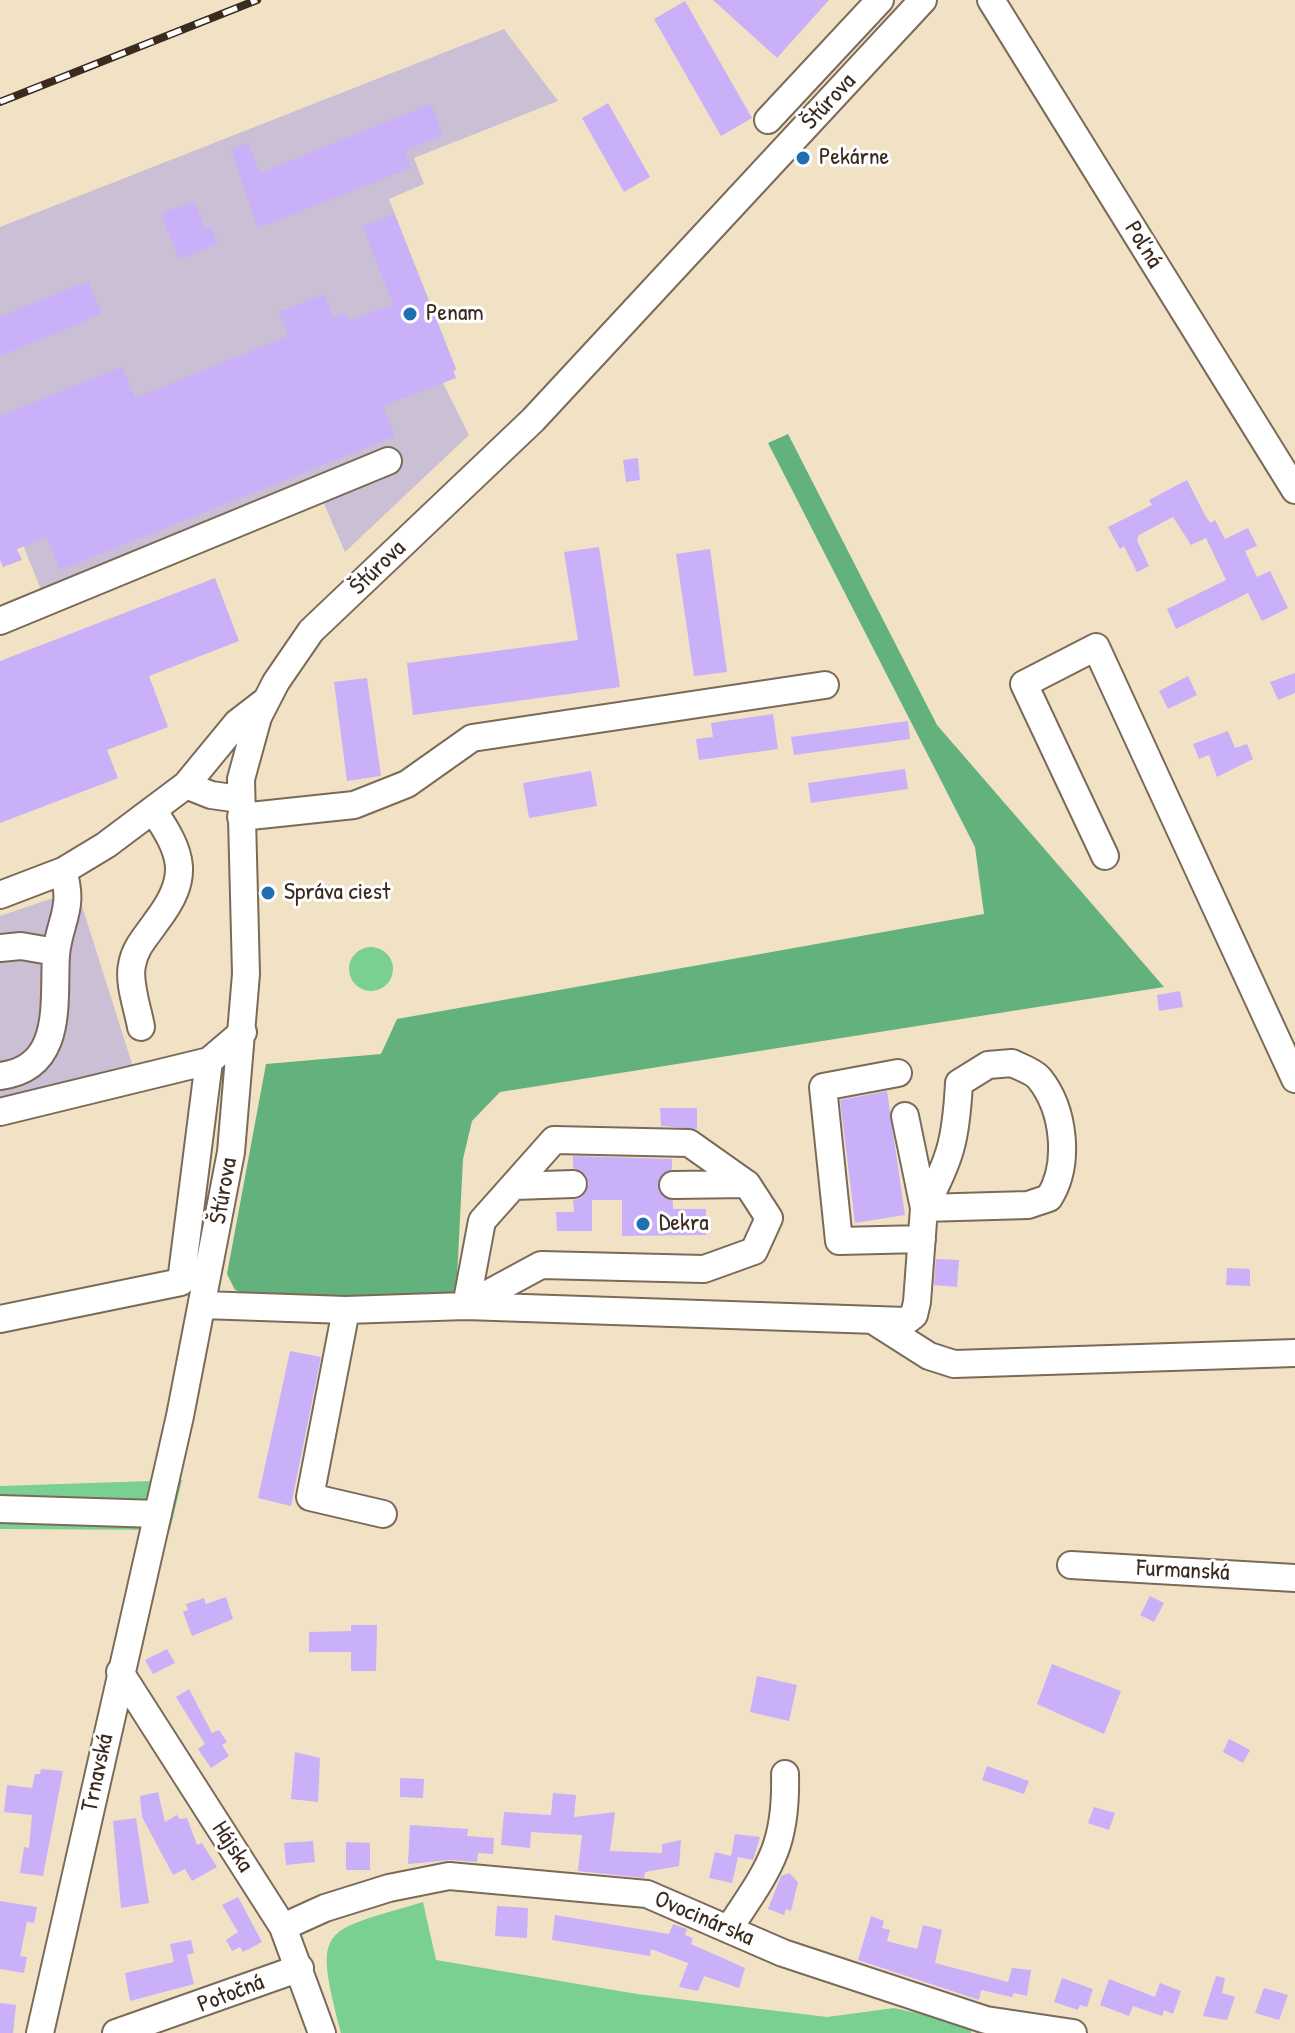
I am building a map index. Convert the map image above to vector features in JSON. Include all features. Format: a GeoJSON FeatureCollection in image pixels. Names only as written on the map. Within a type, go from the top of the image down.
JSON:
{"type":"FeatureCollection","features":[{"type":"Feature","properties":{"kind":"street"},"geometry":{"type":"LineString","coordinates":[[768,120],[880,0]]}},
{"type":"Feature","properties":{"kind":"street","name":"Štúrova"},"geometry":{"type":"LineString","coordinates":[[158,1514],[203,1305],[231,1152],[243,1032],[246,925],[241,798],[251,737],[266,700],[311,631],[533,420],[923,0]]}},
{"type":"Feature","properties":{"kind":"street","name":"Poľná"},"geometry":{"type":"LineString","coordinates":[[991,0],[1295,490]]}},
{"type":"Feature","properties":{"kind":"street"},"geometry":{"type":"LineString","coordinates":[[0,621],[388,461]]}},
{"type":"Feature","properties":{"kind":"street"},"geometry":{"type":"LineString","coordinates":[[1105,856],[1024,684],[1096,647],[1295,1079]]}},
{"type":"Feature","properties":{"kind":"street"},"geometry":{"type":"LineString","coordinates":[[191,780],[241,798],[354,805],[407,784],[472,738],[825,685]]}},
{"type":"Feature","properties":{"kind":"street"},"geometry":{"type":"LineString","coordinates":[[0,895],[63,871],[153,810],[191,780],[237,723],[266,700]]}},
{"type":"Feature","properties":{"kind":"street"},"geometry":{"type":"LineString","coordinates":[[141,1027],[130,970],[141,940],[173,899],[180,870],[174,841],[153,810]]}},
{"type":"Feature","properties":{"kind":"street"},"geometry":{"type":"LineString","coordinates":[[0,1076],[41,1055],[49,1042],[55,1014],[56,952],[68,911],[69,892],[63,871]]}},
{"type":"Feature","properties":{"kind":"street"},"geometry":{"type":"LineString","coordinates":[[0,948],[21,946],[56,952]]}},
{"type":"Feature","properties":{"kind":"street"},"geometry":{"type":"LineString","coordinates":[[0,1112],[209,1061],[243,1032]]}},
{"type":"Feature","properties":{"kind":"street"},"geometry":{"type":"LineString","coordinates":[[0,1319],[181,1282],[209,1061]]}},
{"type":"Feature","properties":{"kind":"street"},"geometry":{"type":"LineString","coordinates":[[1012,1063],[1038,1076],[1054,1103],[1063,1148],[1061,1180],[1049,1198],[1028,1205],[924,1208],[949,1162],[957,1122],[959,1083],[988,1065],[1012,1063]]}},
{"type":"Feature","properties":{"kind":"street"},"geometry":{"type":"LineString","coordinates":[[898,1073],[823,1087],[839,1241],[922,1239]]}},
{"type":"Feature","properties":{"kind":"street"},"geometry":{"type":"LineString","coordinates":[[874,1321],[906,1321],[914,1315],[924,1208],[905,1116]]}},
{"type":"Feature","properties":{"kind":"street"},"geometry":{"type":"LineString","coordinates":[[554,1140],[689,1143],[747,1184],[769,1218],[754,1251],[704,1269],[541,1265],[466,1306],[482,1221],[554,1140]]}},
{"type":"Feature","properties":{"kind":"street"},"geometry":{"type":"LineString","coordinates":[[514,1186],[573,1184]]}},
{"type":"Feature","properties":{"kind":"street"},"geometry":{"type":"LineString","coordinates":[[673,1185],[747,1184]]}},
{"type":"Feature","properties":{"kind":"street"},"geometry":{"type":"LineString","coordinates":[[203,1305],[346,1310],[466,1306],[861,1317],[874,1321],[918,1350],[954,1364],[1295,1353]]}},
{"type":"Feature","properties":{"kind":"street"},"geometry":{"type":"LineString","coordinates":[[346,1310],[310,1497],[383,1514]]}},
{"type":"Feature","properties":{"kind":"street"},"geometry":{"type":"LineString","coordinates":[[0,1509],[158,1514]]}},
{"type":"Feature","properties":{"kind":"street","name":"Trnavská"},"geometry":{"type":"LineString","coordinates":[[40,2033],[158,1514]]}},
{"type":"Feature","properties":{"kind":"street","name":"Furmanská"},"geometry":{"type":"LineString","coordinates":[[1071,1565],[1295,1578]]}},
{"type":"Feature","properties":{"kind":"street","name":"Hájska"},"geometry":{"type":"LineString","coordinates":[[120,1672],[283,1927],[322,2033]]}},
{"type":"Feature","properties":{"kind":"street"},"geometry":{"type":"LineString","coordinates":[[730,1927],[778,1850],[786,1813],[785,1774]]}},
{"type":"Feature","properties":{"kind":"street","name":"Ovocinárska"},"geometry":{"type":"LineString","coordinates":[[283,1927],[375,1893],[449,1876],[647,1894],[730,1927],[783,1953],[986,2020],[1073,2033]]}},
{"type":"Feature","properties":{"kind":"street","name":"Potočná"},"geometry":{"type":"LineString","coordinates":[[116,2033],[300,1968]]}},
{"type":"Feature","properties":{"kind":"shaded area","name":"Penam"},"geometry":{"type":"Polygon","coordinates":[[[504,29],[558,101],[414,158],[424,184],[389,199],[456,369],[443,383],[469,435],[345,552],[321,497],[49,610],[0,487],[0,227],[504,29]]]}},
{"type":"Feature","properties":{"kind":"shaded area"},"geometry":{"type":"Polygon","coordinates":[[[77,890],[133,1067],[0,1101],[0,916],[77,890]]]}},
{"type":"Feature","properties":{"kind":"green space"},"geometry":{"type":"Polygon","coordinates":[[[788,434],[937,725],[1164,987],[500,1092],[472,1121],[463,1159],[456,1298],[265,1299],[235,1290],[227,1274],[266,1064],[381,1054],[397,1019],[984,914],[975,847],[768,443],[788,434]]]}},
{"type":"Feature","properties":{"kind":"green space"},"geometry":{"type":"Polygon","coordinates":[[[371,947],[386,954],[393,969],[386,984],[371,991],[356,984],[349,969],[356,954],[371,947]]]}},
{"type":"Feature","properties":{"kind":"green space"},"geometry":{"type":"Polygon","coordinates":[[[182,1480],[170,1530],[0,1529],[0,1486],[182,1480]]]}},
{"type":"Feature","properties":{"kind":"green space"},"geometry":{"type":"Polygon","coordinates":[[[423,1902],[436,1960],[637,1994],[827,2017],[894,2008],[972,2025],[971,2033],[341,2033],[328,1971],[327,1952],[333,1938],[344,1928],[363,1920],[423,1902]]]}},
{"type":"Feature","properties":{"kind":"building"},"geometry":{"type":"Polygon","coordinates":[[[713,0],[829,0],[777,58],[713,0]]]}},
{"type":"Feature","properties":{"kind":"building"},"geometry":{"type":"Polygon","coordinates":[[[685,1],[752,118],[721,136],[654,19],[685,1]]]}},
{"type":"Feature","properties":{"kind":"building"},"geometry":{"type":"Polygon","coordinates":[[[608,103],[650,177],[624,192],[582,118],[608,103]]]}},
{"type":"Feature","properties":{"kind":"building"},"geometry":{"type":"Polygon","coordinates":[[[431,104],[443,135],[405,151],[411,168],[258,228],[231,150],[248,143],[260,173],[431,104]]]}},
{"type":"Feature","properties":{"kind":"building"},"geometry":{"type":"Polygon","coordinates":[[[194,201],[205,228],[211,226],[218,244],[179,259],[161,214],[194,201]]]}},
{"type":"Feature","properties":{"kind":"building"},"geometry":{"type":"Polygon","coordinates":[[[394,214],[456,369],[453,370],[456,378],[383,406],[395,436],[60,570],[47,537],[17,549],[22,560],[3,567],[0,560],[0,416],[122,367],[135,398],[288,336],[279,312],[324,294],[334,318],[346,313],[349,321],[393,304],[363,227],[394,214]]]}},
{"type":"Feature","properties":{"kind":"building"},"geometry":{"type":"Polygon","coordinates":[[[88,281],[102,314],[0,356],[0,317],[88,281]]]}},
{"type":"Feature","properties":{"kind":"building"},"geometry":{"type":"Polygon","coordinates":[[[638,458],[640,480],[626,482],[623,460],[638,458]]]}},
{"type":"Feature","properties":{"kind":"building"},"geometry":{"type":"Polygon","coordinates":[[[1187,480],[1207,519],[1211,523],[1215,520],[1225,539],[1248,528],[1257,546],[1245,551],[1257,577],[1270,571],[1288,608],[1262,621],[1248,593],[1176,629],[1167,609],[1226,580],[1206,538],[1191,545],[1173,517],[1139,535],[1137,540],[1149,566],[1137,572],[1124,546],[1120,549],[1108,527],[1152,505],[1149,500],[1187,480]]]}},
{"type":"Feature","properties":{"kind":"building"},"geometry":{"type":"Polygon","coordinates":[[[599,547],[620,687],[413,715],[407,663],[578,640],[564,552],[599,547]]]}},
{"type":"Feature","properties":{"kind":"building"},"geometry":{"type":"Polygon","coordinates":[[[710,549],[727,672],[694,676],[676,554],[710,549]]]}},
{"type":"Feature","properties":{"kind":"building"},"geometry":{"type":"Polygon","coordinates":[[[215,578],[239,641],[149,676],[168,727],[107,750],[118,778],[0,823],[0,661],[215,578]]]}},
{"type":"Feature","properties":{"kind":"building"},"geometry":{"type":"Polygon","coordinates":[[[1295,673],[1295,693],[1278,700],[1270,682],[1295,673]]]}},
{"type":"Feature","properties":{"kind":"building"},"geometry":{"type":"Polygon","coordinates":[[[1188,676],[1197,695],[1168,709],[1159,691],[1188,676]]]}},
{"type":"Feature","properties":{"kind":"building"},"geometry":{"type":"Polygon","coordinates":[[[367,678],[381,776],[347,781],[334,682],[367,678]]]}},
{"type":"Feature","properties":{"kind":"building"},"geometry":{"type":"Polygon","coordinates":[[[773,714],[778,749],[699,760],[696,739],[713,737],[711,723],[773,714]]]}},
{"type":"Feature","properties":{"kind":"building"},"geometry":{"type":"Polygon","coordinates":[[[908,721],[910,739],[794,755],[791,737],[908,721]]]}},
{"type":"Feature","properties":{"kind":"building"},"geometry":{"type":"Polygon","coordinates":[[[1228,731],[1235,748],[1247,744],[1253,759],[1217,777],[1209,755],[1199,759],[1193,744],[1228,731]]]}},
{"type":"Feature","properties":{"kind":"building"},"geometry":{"type":"Polygon","coordinates":[[[905,769],[908,789],[811,803],[808,783],[905,769]]]}},
{"type":"Feature","properties":{"kind":"building"},"geometry":{"type":"Polygon","coordinates":[[[591,771],[597,806],[529,818],[523,783],[591,771]]]}},
{"type":"Feature","properties":{"kind":"building"},"geometry":{"type":"Polygon","coordinates":[[[1180,991],[1183,1007],[1159,1011],[1157,995],[1180,991]]]}},
{"type":"Feature","properties":{"kind":"building"},"geometry":{"type":"Polygon","coordinates":[[[887,1091],[905,1215],[855,1223],[840,1100],[887,1091]]]}},
{"type":"Feature","properties":{"kind":"building"},"geometry":{"type":"Polygon","coordinates":[[[660,1108],[697,1108],[697,1129],[661,1126],[660,1108]]]}},
{"type":"Feature","properties":{"kind":"building"},"geometry":{"type":"Polygon","coordinates":[[[573,1156],[672,1159],[672,1169],[659,1178],[659,1192],[673,1201],[673,1209],[706,1209],[706,1235],[622,1236],[622,1200],[592,1200],[592,1231],[557,1231],[556,1212],[574,1212],[573,1200],[582,1197],[589,1184],[586,1175],[573,1168],[573,1156]]]}},
{"type":"Feature","properties":{"kind":"building"},"geometry":{"type":"Polygon","coordinates":[[[936,1259],[959,1260],[957,1287],[934,1285],[936,1259]]]}},
{"type":"Feature","properties":{"kind":"building"},"geometry":{"type":"Polygon","coordinates":[[[1227,1268],[1250,1269],[1250,1286],[1226,1285],[1227,1268]]]}},
{"type":"Feature","properties":{"kind":"building"},"geometry":{"type":"Polygon","coordinates":[[[290,1351],[321,1357],[291,1506],[258,1498],[290,1351]]]}},
{"type":"Feature","properties":{"kind":"building"},"geometry":{"type":"Polygon","coordinates":[[[1150,1596],[1164,1603],[1154,1622],[1140,1615],[1150,1596]]]}},
{"type":"Feature","properties":{"kind":"building"},"geometry":{"type":"Polygon","coordinates":[[[226,1597],[233,1619],[192,1636],[183,1612],[188,1610],[186,1604],[204,1598],[206,1604],[226,1597]]]}},
{"type":"Feature","properties":{"kind":"building"},"geometry":{"type":"Polygon","coordinates":[[[351,1625],[377,1625],[376,1671],[351,1671],[351,1652],[309,1652],[309,1632],[351,1631],[351,1625]]]}},
{"type":"Feature","properties":{"kind":"building"},"geometry":{"type":"Polygon","coordinates":[[[167,1649],[175,1663],[153,1674],[145,1660],[167,1649]]]}},
{"type":"Feature","properties":{"kind":"building"},"geometry":{"type":"Polygon","coordinates":[[[1052,1664],[1121,1691],[1104,1734],[1037,1704],[1052,1664]]]}},
{"type":"Feature","properties":{"kind":"building"},"geometry":{"type":"Polygon","coordinates":[[[757,1676],[797,1685],[789,1721],[750,1712],[757,1676]]]}},
{"type":"Feature","properties":{"kind":"building"},"geometry":{"type":"Polygon","coordinates":[[[189,1689],[212,1733],[219,1730],[227,1742],[222,1745],[229,1756],[211,1768],[198,1749],[205,1744],[176,1697],[189,1689]]]}},
{"type":"Feature","properties":{"kind":"building"},"geometry":{"type":"Polygon","coordinates":[[[1229,1739],[1250,1750],[1243,1763],[1223,1752],[1229,1739]]]}},
{"type":"Feature","properties":{"kind":"building"},"geometry":{"type":"Polygon","coordinates":[[[295,1752],[320,1758],[318,1802],[291,1799],[295,1752]]]}},
{"type":"Feature","properties":{"kind":"building"},"geometry":{"type":"Polygon","coordinates":[[[987,1766],[1029,1781],[1024,1794],[982,1780],[987,1766]]]}},
{"type":"Feature","properties":{"kind":"building"},"geometry":{"type":"Polygon","coordinates":[[[41,1769],[63,1771],[43,1876],[20,1873],[24,1847],[29,1848],[32,1815],[4,1812],[7,1785],[32,1788],[35,1774],[40,1774],[41,1769]]]}},
{"type":"Feature","properties":{"kind":"building"},"geometry":{"type":"Polygon","coordinates":[[[400,1778],[424,1779],[423,1798],[400,1797],[400,1778]]]}},
{"type":"Feature","properties":{"kind":"building"},"geometry":{"type":"Polygon","coordinates":[[[158,1792],[165,1822],[177,1815],[180,1819],[187,1818],[197,1845],[202,1843],[217,1867],[192,1881],[185,1869],[173,1875],[142,1817],[140,1796],[158,1792]]]}},
{"type":"Feature","properties":{"kind":"building"},"geometry":{"type":"Polygon","coordinates":[[[553,1793],[576,1795],[574,1817],[615,1812],[610,1851],[662,1853],[662,1844],[681,1840],[679,1866],[645,1872],[644,1878],[578,1871],[582,1835],[531,1832],[530,1848],[501,1845],[504,1812],[551,1815],[553,1793]]]}},
{"type":"Feature","properties":{"kind":"building"},"geometry":{"type":"Polygon","coordinates":[[[1094,1807],[1115,1813],[1109,1830],[1088,1823],[1094,1807]]]}},
{"type":"Feature","properties":{"kind":"building"},"geometry":{"type":"Polygon","coordinates":[[[136,1818],[149,1903],[121,1908],[113,1821],[136,1818]]]}},
{"type":"Feature","properties":{"kind":"building"},"geometry":{"type":"Polygon","coordinates":[[[410,1825],[468,1829],[467,1836],[494,1838],[493,1854],[478,1853],[477,1862],[450,1860],[408,1864],[410,1825]]]}},
{"type":"Feature","properties":{"kind":"building"},"geometry":{"type":"Polygon","coordinates":[[[735,1834],[760,1837],[753,1860],[738,1857],[732,1883],[709,1878],[715,1852],[731,1856],[735,1834]]]}},
{"type":"Feature","properties":{"kind":"building"},"geometry":{"type":"Polygon","coordinates":[[[313,1841],[315,1862],[286,1865],[284,1843],[313,1841]]]}},
{"type":"Feature","properties":{"kind":"building"},"geometry":{"type":"Polygon","coordinates":[[[346,1842],[370,1843],[370,1870],[346,1870],[346,1842]]]}},
{"type":"Feature","properties":{"kind":"building"},"geometry":{"type":"Polygon","coordinates":[[[789,1873],[798,1882],[791,1911],[786,1909],[784,1915],[768,1909],[781,1876],[789,1873]]]}},
{"type":"Feature","properties":{"kind":"building"},"geometry":{"type":"Polygon","coordinates":[[[238,1897],[262,1942],[243,1952],[240,1947],[232,1951],[226,1940],[238,1932],[222,1905],[238,1897]]]}},
{"type":"Feature","properties":{"kind":"building"},"geometry":{"type":"Polygon","coordinates":[[[0,1901],[37,1907],[34,1923],[27,1922],[20,1956],[27,1957],[24,1973],[0,1969],[0,1901]]]}},
{"type":"Feature","properties":{"kind":"building"},"geometry":{"type":"Polygon","coordinates":[[[497,1906],[528,1908],[527,1938],[495,1936],[497,1906]]]}},
{"type":"Feature","properties":{"kind":"building"},"geometry":{"type":"Polygon","coordinates":[[[555,1915],[669,1934],[673,1924],[687,1929],[685,1935],[693,1938],[691,1944],[745,1968],[739,1988],[704,1976],[698,1991],[679,1987],[688,1963],[651,1949],[650,1956],[552,1940],[555,1915]]]}},
{"type":"Feature","properties":{"kind":"building"},"geometry":{"type":"Polygon","coordinates":[[[871,1916],[884,1921],[882,1928],[890,1930],[887,1941],[917,1949],[923,1925],[942,1930],[935,1963],[1008,1982],[1012,1968],[1031,1970],[1027,1996],[1014,1993],[1012,1997],[981,1990],[979,2000],[858,1960],[871,1916]]]}},
{"type":"Feature","properties":{"kind":"building"},"geometry":{"type":"Polygon","coordinates":[[[191,1940],[194,1953],[187,1955],[194,1984],[130,2001],[125,1973],[174,1962],[170,1944],[191,1940]]]}},
{"type":"Feature","properties":{"kind":"building"},"geometry":{"type":"Polygon","coordinates":[[[1216,1976],[1225,1978],[1222,1993],[1235,1997],[1227,2020],[1203,2016],[1216,1976]]]}},
{"type":"Feature","properties":{"kind":"building"},"geometry":{"type":"Polygon","coordinates":[[[1062,1978],[1093,1989],[1087,2007],[1080,2005],[1078,2010],[1054,2002],[1062,1978]]]}},
{"type":"Feature","properties":{"kind":"building"},"geometry":{"type":"Polygon","coordinates":[[[1109,1979],[1155,1997],[1160,1983],[1181,1991],[1173,2014],[1164,2010],[1162,2016],[1133,2006],[1129,2016],[1100,2005],[1109,1979]]]}},
{"type":"Feature","properties":{"kind":"building"},"geometry":{"type":"Polygon","coordinates":[[[1264,1988],[1288,1995],[1279,2020],[1255,2013],[1264,1988]]]}},
{"type":"Feature","properties":{"kind":"building"},"geometry":{"type":"Polygon","coordinates":[[[0,2003],[16,2005],[13,2033],[0,2033],[0,2003]]]}},
{"type":"Feature","properties":{"kind":"railway"},"geometry":{"type":"LineString","coordinates":[[0,102],[257,0]]}},
{"type":"Feature","properties":{"kind":"place","name":"Pekárne"},"geometry":{"type":"Point","coordinates":[803,158]}},
{"type":"Feature","properties":{"kind":"place","name":"Penam"},"geometry":{"type":"Point","coordinates":[410,314]}},
{"type":"Feature","properties":{"kind":"place","name":"Správa ciest"},"geometry":{"type":"Point","coordinates":[268,893]}},
{"type":"Feature","properties":{"kind":"place","name":"Dekra"},"geometry":{"type":"Point","coordinates":[643,1224]}}]}
